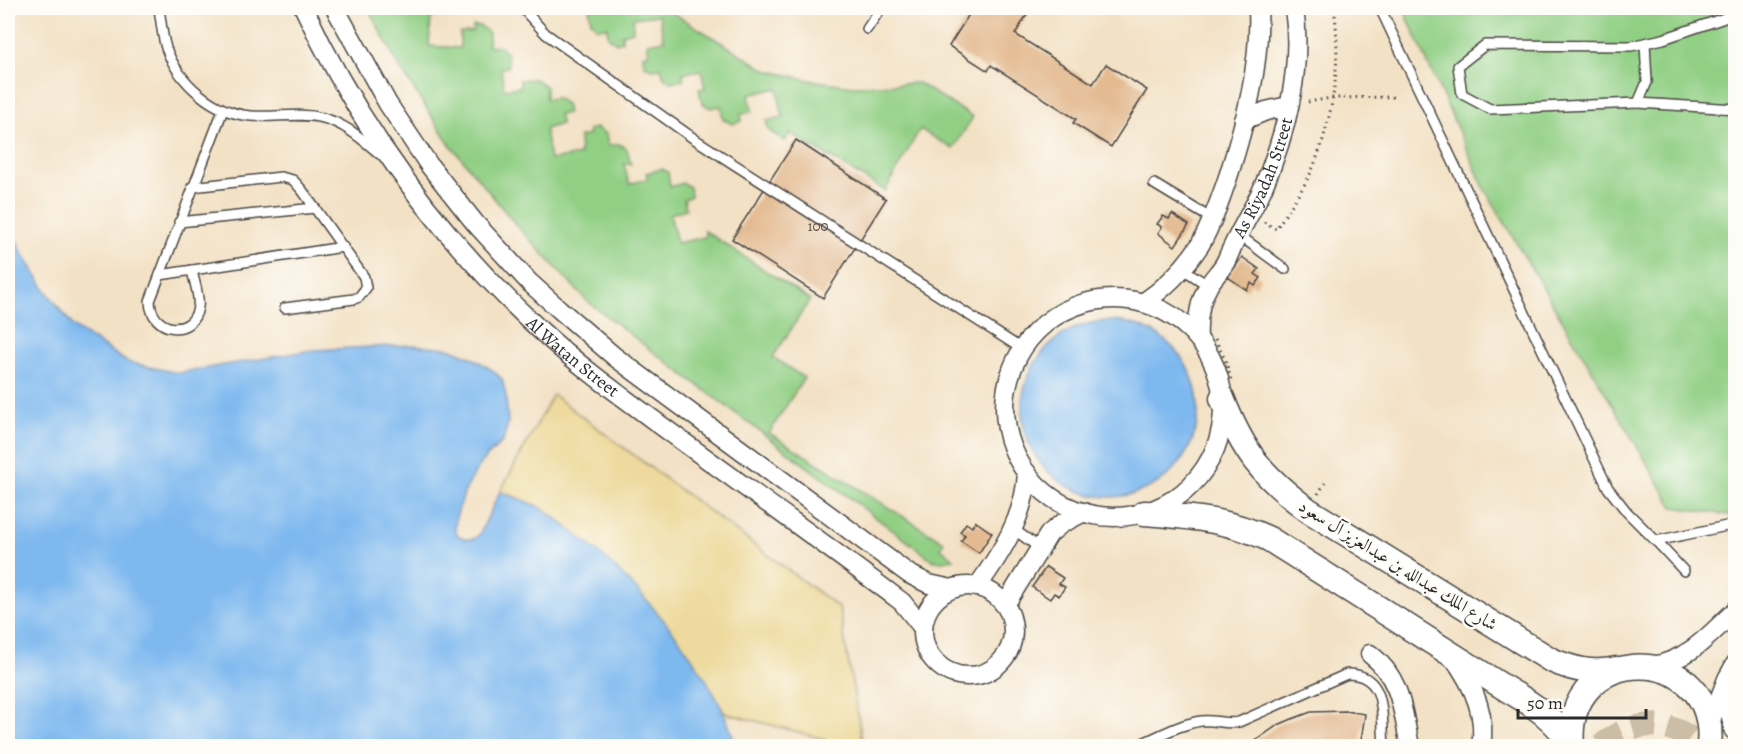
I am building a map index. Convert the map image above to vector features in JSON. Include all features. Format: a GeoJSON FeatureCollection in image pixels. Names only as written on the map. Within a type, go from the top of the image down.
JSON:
{"type":"FeatureCollection","features":[{"type":"Feature","properties":{"kind":"street","name":"Al Watan Street"},"geometry":{"type":"LineString","coordinates":[[304,8],[345,86],[396,167],[429,212],[540,330],[598,379],[902,602],[923,628]]}},
{"type":"Feature","properties":{"kind":"street","name":"Al Watan Street"},"geometry":{"type":"LineString","coordinates":[[335,8],[388,104],[429,165],[502,253],[551,302],[615,357],[909,574],[929,585],[952,589]]}},
{"type":"Feature","properties":{"kind":"street","name":"As Riyadah Street"},"geometry":{"type":"LineString","coordinates":[[1143,303],[1183,269],[1200,244],[1212,219],[1237,151],[1244,120],[1256,58],[1258,8]]}},
{"type":"Feature","properties":{"kind":"street","name":"As Riyadah Street"},"geometry":{"type":"LineString","coordinates":[[1206,338],[1199,311],[1209,286],[1226,261],[1250,214],[1272,164],[1288,106],[1297,36],[1294,8]]}},
{"type":"Feature","properties":{"kind":"street"},"geometry":{"type":"LineString","coordinates":[[1244,120],[1266,111],[1288,106]]}},
{"type":"Feature","properties":{"kind":"street"},"geometry":{"type":"LineString","coordinates":[[1144,513],[1182,493],[1203,470],[1217,441],[1227,390],[1214,366],[1206,338],[1173,316],[1143,303],[1123,299],[1104,299],[1084,303],[1049,320],[1034,333],[1022,349],[1012,369],[1007,390],[1005,411],[1008,433],[1027,473],[1043,490],[1062,503],[1083,512],[1103,516],[1144,513],[1215,520],[1253,532],[1284,548],[1544,712],[1559,727],[1572,746]]}},
{"type":"Feature","properties":{"kind":"street","name":"شارع الملك عبدالله بن عبدالعزيز آل سعود"},"geometry":{"type":"LineString","coordinates":[[1227,390],[1235,429],[1254,461],[1280,489],[1308,510],[1551,660],[1580,671],[1605,672],[1629,666],[1653,666]]}},
{"type":"Feature","properties":{"kind":"street"},"geometry":{"type":"LineString","coordinates":[[977,586],[1013,529],[1024,501],[1027,473]]}},
{"type":"Feature","properties":{"kind":"street"},"geometry":{"type":"LineString","coordinates":[[1005,605],[1040,548],[1055,529],[1068,519],[1083,512]]}},
{"type":"Feature","properties":{"kind":"street"},"geometry":{"type":"LineString","coordinates":[[964,586],[977,586],[997,597],[1005,605],[1012,622],[1011,644],[999,664],[989,671],[978,675],[954,674],[943,669],[927,651],[923,640],[925,615],[940,595],[964,586]]}},
{"type":"Feature","properties":{"kind":"street"},"geometry":{"type":"LineString","coordinates":[[1653,666],[1666,664],[1690,652],[1736,610]]}},
{"type":"Feature","properties":{"kind":"street"},"geometry":{"type":"LineString","coordinates":[[1450,653],[1463,671],[1480,710],[1481,747]]}},
{"type":"Feature","properties":{"kind":"street"},"geometry":{"type":"LineString","coordinates":[[1370,654],[1385,668],[1397,687],[1410,747]]}},
{"type":"Feature","properties":{"kind":"street"},"geometry":{"type":"LineString","coordinates":[[1710,739],[1727,679],[1736,663]]}},
{"type":"Feature","properties":{"kind":"street"},"geometry":{"type":"LineString","coordinates":[[1653,666],[1676,675],[1695,691],[1707,713],[1710,739]]}},
{"type":"Feature","properties":{"kind":"street"},"geometry":{"type":"LineString","coordinates":[[1572,746],[1573,718],[1585,693],[1594,683],[1617,669]]}},
{"type":"Feature","properties":{"kind":"street"},"geometry":{"type":"LineString","coordinates":[[1736,696],[1734,717],[1736,728]]}},
{"type":"Feature","properties":{"kind":"lane"},"geometry":{"type":"LineString","coordinates":[[159,8],[166,48],[180,75],[204,98],[223,110],[252,117],[309,115],[326,118],[342,125],[396,167]]}},
{"type":"Feature","properties":{"kind":"lane"},"geometry":{"type":"LineString","coordinates":[[522,8],[546,34],[693,138],[1022,349]]}},
{"type":"Feature","properties":{"kind":"lane"},"geometry":{"type":"LineString","coordinates":[[867,29],[880,8]]}},
{"type":"Feature","properties":{"kind":"lane"},"geometry":{"type":"LineString","coordinates":[[1380,8],[1608,488],[1626,512],[1684,571]]}},
{"type":"Feature","properties":{"kind":"lane"},"geometry":{"type":"LineString","coordinates":[[1736,14],[1663,39],[1631,46],[1485,45],[1458,66],[1462,94],[1490,110],[1638,102],[1736,109]]}},
{"type":"Feature","properties":{"kind":"lane"},"geometry":{"type":"LineString","coordinates":[[1638,102],[1647,82],[1646,43]]}},
{"type":"Feature","properties":{"kind":"lane"},"geometry":{"type":"LineString","coordinates":[[192,270],[198,297],[198,310],[191,321],[179,328],[160,324],[152,314],[150,301],[223,110]]}},
{"type":"Feature","properties":{"kind":"lane"},"geometry":{"type":"LineString","coordinates":[[192,187],[281,177],[298,184],[366,283],[363,293],[354,299],[285,308]]}},
{"type":"Feature","properties":{"kind":"lane"},"geometry":{"type":"LineString","coordinates":[[1154,184],[1212,219]]}},
{"type":"Feature","properties":{"kind":"lane"},"geometry":{"type":"LineString","coordinates":[[179,222],[315,208]]}},
{"type":"Feature","properties":{"kind":"lane"},"geometry":{"type":"LineString","coordinates":[[1239,235],[1285,269]]}},
{"type":"Feature","properties":{"kind":"lane"},"geometry":{"type":"LineString","coordinates":[[160,275],[343,248]]}},
{"type":"Feature","properties":{"kind":"lane"},"geometry":{"type":"LineString","coordinates":[[1183,269],[1209,286]]}},
{"type":"Feature","properties":{"kind":"lane"},"geometry":{"type":"LineString","coordinates":[[1656,542],[1736,524]]}},
{"type":"Feature","properties":{"kind":"lane"},"geometry":{"type":"LineString","coordinates":[[1013,529],[1040,548]]}},
{"type":"Feature","properties":{"kind":"lane"},"geometry":{"type":"LineString","coordinates":[[1136,747],[1197,722],[1209,720],[1239,722],[1347,674],[1357,674],[1366,677],[1379,692],[1384,747]]}},
{"type":"Feature","properties":{"kind":"path"},"geometry":{"type":"LineString","coordinates":[[1250,214],[1276,229],[1311,171],[1329,119],[1336,70],[1337,31],[1334,8]]}},
{"type":"Feature","properties":{"kind":"path"},"geometry":{"type":"LineString","coordinates":[[1288,106],[1332,98],[1393,97]]}},
{"type":"Feature","properties":{"kind":"path"},"geometry":{"type":"LineString","coordinates":[[1206,338],[1226,362],[1227,390]]}},
{"type":"Feature","properties":{"kind":"path"},"geometry":{"type":"LineString","coordinates":[[1316,498],[1325,483]]}},
{"type":"Feature","properties":{"kind":"green space"},"geometry":{"type":"Polygon","coordinates":[[[368,8],[448,8],[449,15],[431,17],[429,46],[460,48],[460,33],[473,31],[473,26],[480,26],[489,33],[488,46],[500,46],[507,54],[508,67],[501,68],[504,89],[520,87],[520,80],[535,79],[546,87],[546,99],[557,98],[566,104],[568,113],[559,115],[561,124],[545,129],[550,160],[580,155],[579,137],[589,135],[588,130],[596,128],[606,134],[608,146],[619,144],[627,149],[631,164],[624,164],[629,184],[648,179],[646,173],[662,169],[668,172],[670,187],[683,183],[690,187],[691,196],[684,199],[686,209],[670,214],[677,243],[705,237],[705,231],[810,300],[773,357],[804,378],[769,433],[944,542],[941,548],[954,559],[934,561],[587,301],[516,225],[449,143],[399,66],[368,8]]]}},
{"type":"Feature","properties":{"kind":"green space"},"geometry":{"type":"Polygon","coordinates":[[[665,8],[766,70],[809,80],[854,86],[918,83],[973,117],[953,149],[920,129],[885,191],[790,133],[785,141],[769,131],[766,121],[783,117],[777,88],[749,95],[752,112],[741,114],[742,121],[732,124],[723,119],[721,106],[710,108],[702,103],[699,89],[705,88],[701,70],[683,73],[683,80],[670,82],[664,77],[661,68],[651,69],[644,64],[643,55],[649,53],[647,43],[664,40],[659,15],[633,18],[633,31],[622,34],[622,41],[616,43],[608,36],[607,27],[597,28],[591,21],[589,9],[665,8]]]}},
{"type":"Feature","properties":{"kind":"green space"},"geometry":{"type":"Polygon","coordinates":[[[1403,8],[1735,8],[1735,516],[1673,507],[1485,190],[1403,8]]]}},
{"type":"Feature","properties":{"kind":"sand"},"geometry":{"type":"Polygon","coordinates":[[[553,395],[839,608],[863,746],[827,746],[825,739],[725,713],[694,662],[676,638],[638,592],[617,571],[547,511],[500,492],[553,395]]]}},
{"type":"Feature","properties":{"kind":"water"},"geometry":{"type":"Polygon","coordinates":[[[8,224],[44,288],[74,327],[127,362],[178,373],[313,350],[412,345],[449,348],[491,369],[502,379],[508,423],[503,441],[480,464],[465,491],[456,517],[457,534],[464,539],[474,539],[479,535],[500,492],[533,504],[550,514],[597,551],[646,600],[670,628],[710,686],[725,716],[736,746],[8,746],[8,224]]]}},
{"type":"Feature","properties":{"kind":"water"},"geometry":{"type":"Polygon","coordinates":[[[1110,321],[1127,322],[1144,327],[1172,347],[1192,375],[1197,392],[1197,426],[1192,443],[1172,471],[1144,491],[1127,496],[1110,497],[1093,496],[1076,491],[1048,471],[1028,443],[1023,426],[1022,409],[1023,392],[1028,375],[1048,347],[1076,327],[1093,322],[1110,321]]]}},
{"type":"Feature","properties":{"kind":"building"},"geometry":{"type":"Polygon","coordinates":[[[973,8],[1020,8],[1028,13],[1015,34],[1093,84],[1106,64],[1147,90],[1111,147],[1073,123],[1076,119],[991,65],[988,71],[949,46],[973,8]]]}},
{"type":"Feature","properties":{"kind":"building"},"geometry":{"type":"Polygon","coordinates":[[[796,140],[886,199],[823,298],[732,239],[796,140]]]}},
{"type":"Feature","properties":{"kind":"building"},"geometry":{"type":"Polygon","coordinates":[[[1172,214],[1189,225],[1175,246],[1158,233],[1162,227],[1157,224],[1163,216],[1169,219],[1172,214]]]}},
{"type":"Feature","properties":{"kind":"building"},"geometry":{"type":"Polygon","coordinates":[[[1242,257],[1259,269],[1255,274],[1261,278],[1255,286],[1251,283],[1247,290],[1228,277],[1242,257]]]}},
{"type":"Feature","properties":{"kind":"building"},"geometry":{"type":"Polygon","coordinates":[[[975,521],[992,533],[979,553],[961,541],[965,535],[960,532],[966,523],[972,527],[975,521]]]}},
{"type":"Feature","properties":{"kind":"building"},"geometry":{"type":"Polygon","coordinates":[[[1046,567],[1063,578],[1059,584],[1065,587],[1059,596],[1054,593],[1050,599],[1032,587],[1046,567]]]}},
{"type":"Feature","properties":{"kind":"building"},"geometry":{"type":"Polygon","coordinates":[[[1346,711],[1365,714],[1361,740],[1357,746],[1248,746],[1278,725],[1311,712],[1346,711]]]}},
{"type":"Feature","properties":{"kind":"tunnel"},"geometry":{"type":"LineString","coordinates":[[1602,746],[1625,731],[1651,725],[1676,730],[1699,746]]}}]}
